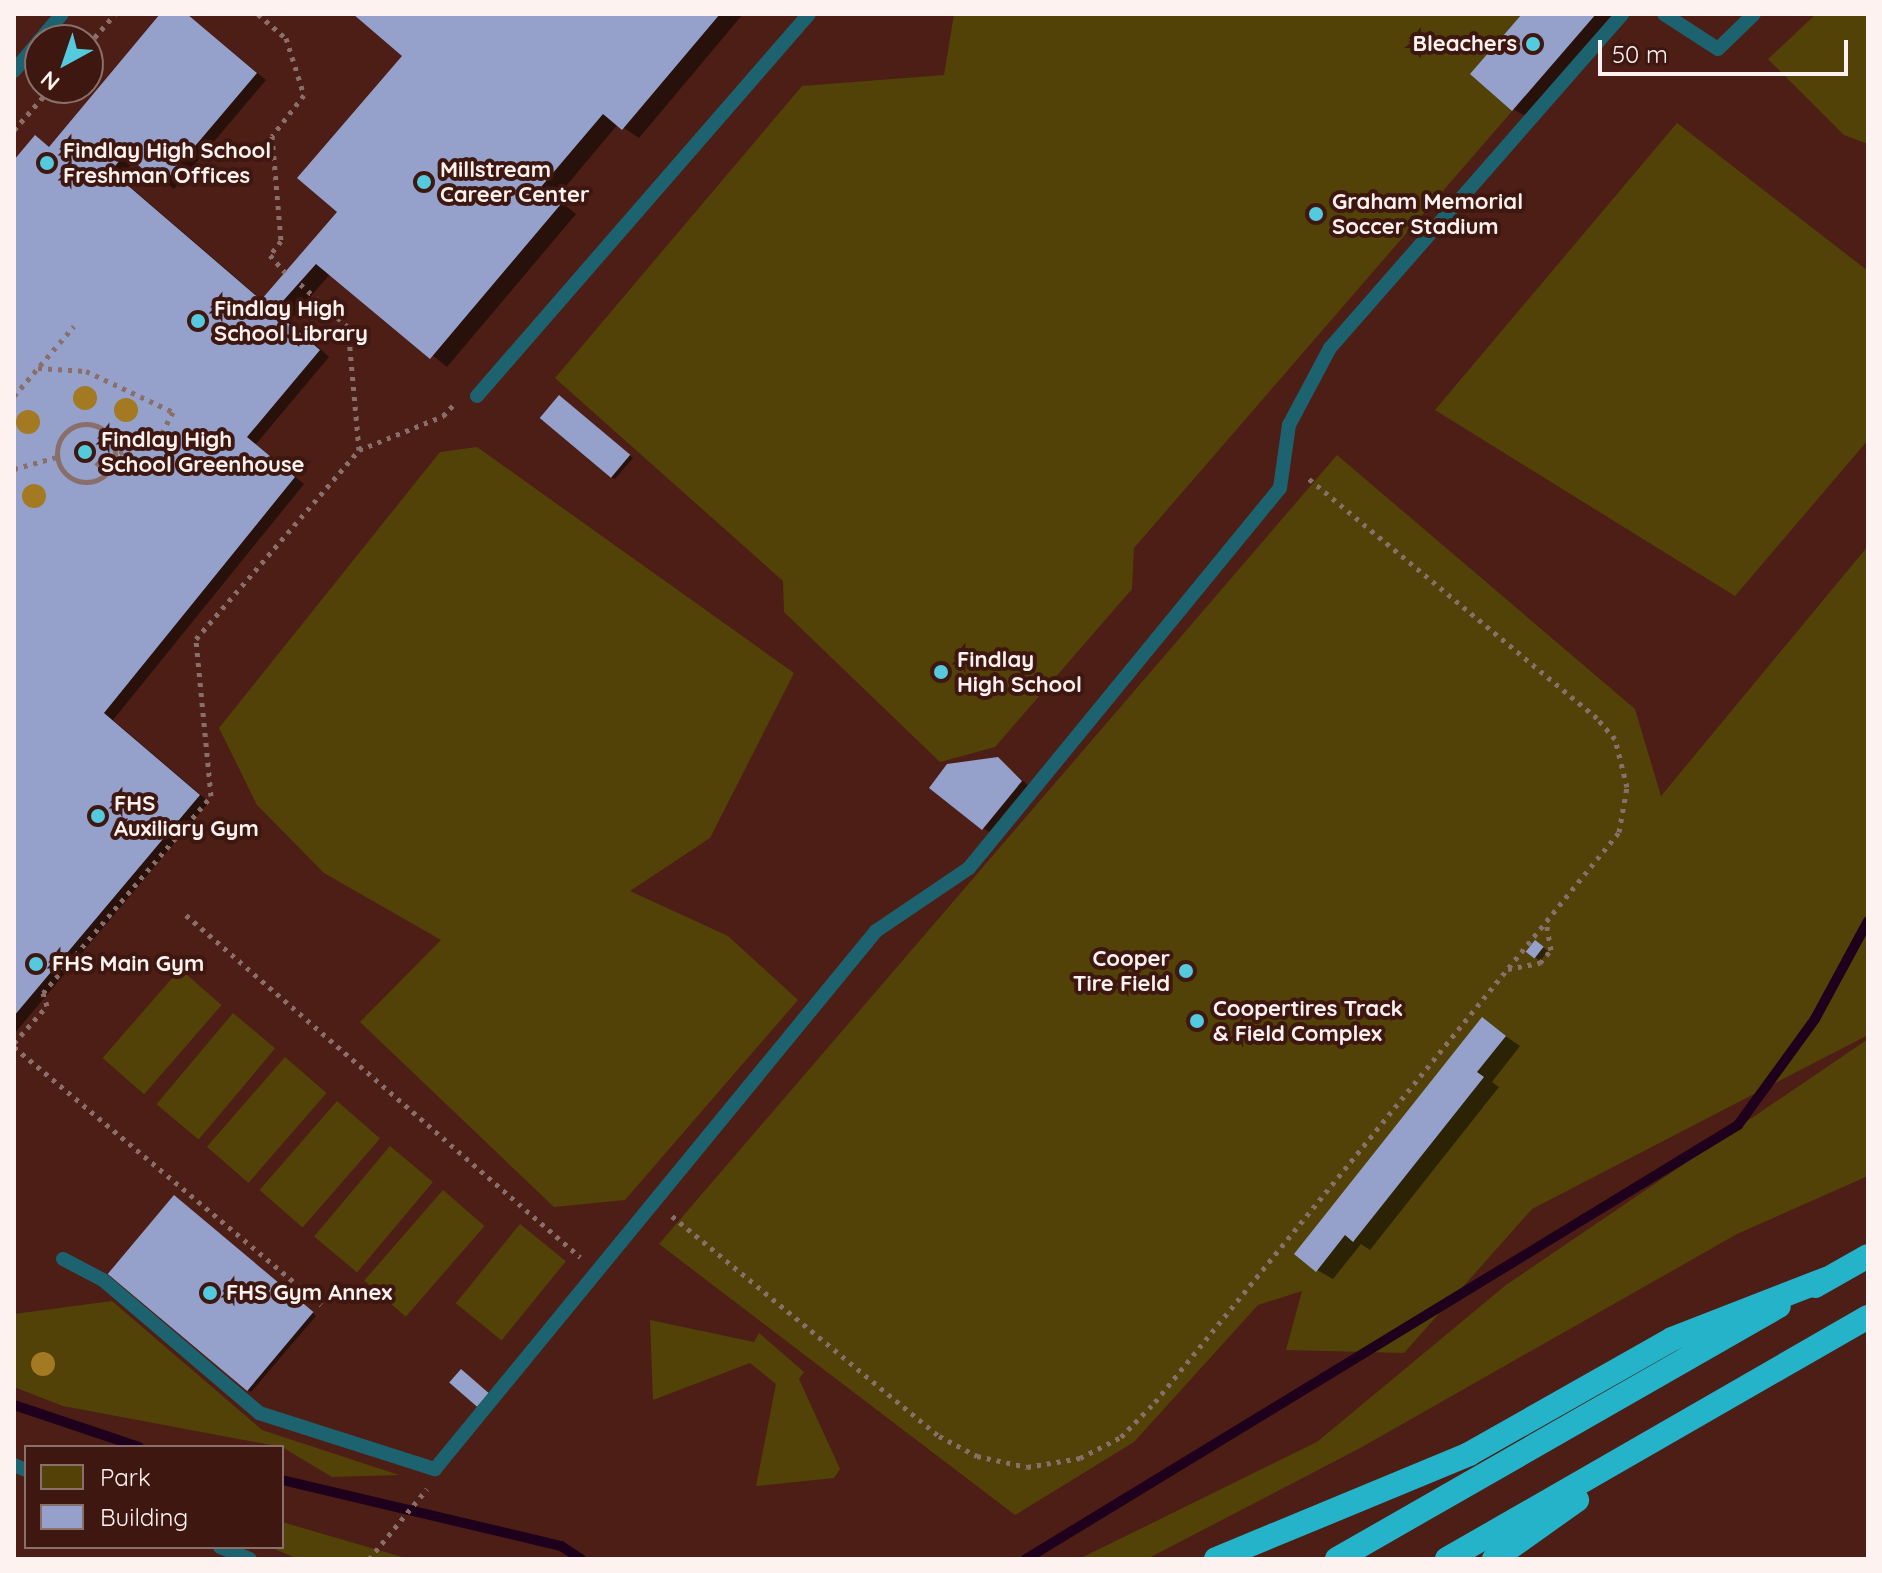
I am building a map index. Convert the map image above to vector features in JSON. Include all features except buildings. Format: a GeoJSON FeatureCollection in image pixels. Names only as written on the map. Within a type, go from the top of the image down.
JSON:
{"type":"FeatureCollection","features":[{"type":"Feature","properties":{"kind":"highway"},"geometry":{"type":"LineString","coordinates":[[1337,1559],[1868,1256]]}},
{"type":"Feature","properties":{"kind":"highway"},"geometry":{"type":"LineString","coordinates":[[1216,1559],[1469,1454],[1672,1339],[1826,1279]]}},
{"type":"Feature","properties":{"kind":"highway"},"geometry":{"type":"LineString","coordinates":[[1447,1559],[1868,1317]]}},
{"type":"Feature","properties":{"kind":"highway"},"geometry":{"type":"LineString","coordinates":[[1494,1559],[1690,1419]]}},
{"type":"Feature","properties":{"kind":"lane"},"geometry":{"type":"LineString","coordinates":[[477,396],[809,14]]}},
{"type":"Feature","properties":{"kind":"lane"},"geometry":{"type":"LineString","coordinates":[[63,1259],[103,1280],[259,1413],[435,1469],[598,1274],[876,931],[969,868],[1280,488],[1289,462],[1289,425],[1330,348],[1622,14]]}},
{"type":"Feature","properties":{"kind":"lane"},"geometry":{"type":"LineString","coordinates":[[1664,14],[1718,49],[1754,14]]}},
{"type":"Feature","properties":{"kind":"lane"},"geometry":{"type":"LineString","coordinates":[[225,1549],[250,1559]]}},
{"type":"Feature","properties":{"kind":"path"},"geometry":{"type":"LineString","coordinates":[[258,14],[286,38],[304,95],[272,136],[281,241],[270,255],[285,272]]}},
{"type":"Feature","properties":{"kind":"path"},"geometry":{"type":"LineString","coordinates":[[14,130],[37,104]]}},
{"type":"Feature","properties":{"kind":"path"},"geometry":{"type":"LineString","coordinates":[[299,283],[348,327],[359,450]]}},
{"type":"Feature","properties":{"kind":"path"},"geometry":{"type":"LineString","coordinates":[[14,396],[74,326]]}},
{"type":"Feature","properties":{"kind":"path"},"geometry":{"type":"LineString","coordinates":[[38,368],[86,371],[173,412],[160,436],[115,455],[108,472],[92,482],[74,479],[57,457]]}},
{"type":"Feature","properties":{"kind":"path"},"geometry":{"type":"LineString","coordinates":[[321,1305],[14,1045],[47,1006],[43,993],[211,796],[196,639],[359,450],[443,416],[464,393],[477,396]]}},
{"type":"Feature","properties":{"kind":"path"},"geometry":{"type":"LineString","coordinates":[[57,457],[67,430],[85,424],[104,430],[115,455]]}},
{"type":"Feature","properties":{"kind":"path"},"geometry":{"type":"LineString","coordinates":[[14,469],[57,457]]}},
{"type":"Feature","properties":{"kind":"path"},"geometry":{"type":"LineString","coordinates":[[96,462],[108,472]]}},
{"type":"Feature","properties":{"kind":"path"},"geometry":{"type":"LineString","coordinates":[[656,1202],[939,1436],[977,1456],[1027,1467],[1080,1458],[1121,1437],[1155,1402],[1619,832],[1627,787],[1615,739],[1289,462]]}},
{"type":"Feature","properties":{"kind":"path"},"geometry":{"type":"LineString","coordinates":[[186,915],[598,1274]]}},
{"type":"Feature","properties":{"kind":"path"},"geometry":{"type":"LineString","coordinates":[[1508,969],[1540,963],[1551,950],[1545,922]]}},
{"type":"Feature","properties":{"kind":"path"},"geometry":{"type":"LineString","coordinates":[[369,1559],[424,1496]]}},
{"type":"Feature","properties":{"kind":"shaded area","name":"Findlay High School"},"geometry":{"type":"Polygon","coordinates":[[[14,14],[1868,14],[1868,1559],[14,1559],[14,14]]]}},
{"type":"Feature","properties":{"kind":"green space"},"geometry":{"type":"Polygon","coordinates":[[[954,14],[1596,14],[1134,548],[1132,589],[995,747],[940,762],[784,612],[783,581],[555,378],[802,86],[944,75],[954,14]]]}},
{"type":"Feature","properties":{"kind":"green space"},"geometry":{"type":"Polygon","coordinates":[[[1816,14],[1868,14],[1868,144],[1844,135],[1768,59],[1816,14]]]}},
{"type":"Feature","properties":{"kind":"green space"},"geometry":{"type":"Polygon","coordinates":[[[1677,123],[1868,271],[1868,440],[1735,596],[1435,410],[1677,123]]]}},
{"type":"Feature","properties":{"kind":"green space"},"geometry":{"type":"Polygon","coordinates":[[[477,447],[794,673],[710,838],[630,891],[728,936],[798,1000],[625,1200],[554,1207],[360,1022],[441,940],[324,873],[257,805],[219,728],[440,452],[477,447]]]}},
{"type":"Feature","properties":{"kind":"green space","name":"Coopertires Track & Field Complex"},"geometry":{"type":"Polygon","coordinates":[[[1337,455],[1635,709],[1661,796],[1868,546],[1868,1035],[1532,1209],[1404,1353],[1286,1350],[1302,1291],[1258,1305],[1134,1442],[1015,1515],[659,1244],[1337,455]]]}},
{"type":"Feature","properties":{"kind":"green space"},"geometry":{"type":"Polygon","coordinates":[[[180,969],[222,1005],[144,1094],[103,1058],[180,969]]]}},
{"type":"Feature","properties":{"kind":"green space"},"geometry":{"type":"Polygon","coordinates":[[[233,1013],[275,1048],[199,1140],[157,1104],[233,1013]]]}},
{"type":"Feature","properties":{"kind":"green space"},"geometry":{"type":"Polygon","coordinates":[[[1868,1039],[1868,1176],[1737,1234],[1362,1447],[1147,1559],[1079,1559],[1317,1442],[1506,1285],[1868,1039]]]}},
{"type":"Feature","properties":{"kind":"green space"},"geometry":{"type":"Polygon","coordinates":[[[285,1057],[327,1093],[248,1183],[207,1147],[285,1057]]]}},
{"type":"Feature","properties":{"kind":"green space"},"geometry":{"type":"Polygon","coordinates":[[[337,1101],[380,1138],[303,1227],[260,1190],[337,1101]]]}},
{"type":"Feature","properties":{"kind":"green space"},"geometry":{"type":"Polygon","coordinates":[[[390,1146],[433,1182],[357,1272],[314,1236],[390,1146]]]}},
{"type":"Feature","properties":{"kind":"green space"},"geometry":{"type":"Polygon","coordinates":[[[443,1190],[485,1226],[406,1317],[364,1281],[443,1190]]]}},
{"type":"Feature","properties":{"kind":"green space"},"geometry":{"type":"Polygon","coordinates":[[[520,1224],[566,1261],[502,1340],[456,1303],[520,1224]]]}},
{"type":"Feature","properties":{"kind":"green space"},"geometry":{"type":"Polygon","coordinates":[[[112,1301],[262,1430],[399,1475],[332,1477],[284,1448],[284,1445],[63,1406],[14,1387],[14,1314],[112,1301]]]}},
{"type":"Feature","properties":{"kind":"green space"},"geometry":{"type":"Polygon","coordinates":[[[650,1320],[754,1342],[759,1333],[804,1372],[799,1379],[840,1469],[834,1478],[756,1486],[776,1384],[750,1363],[653,1400],[650,1320]]]}},
{"type":"Feature","properties":{"kind":"green space"},"geometry":{"type":"Polygon","coordinates":[[[284,1523],[409,1559],[298,1559],[275,1549],[284,1549],[284,1523]]]}},
{"type":"Feature","properties":{"kind":"waterway"},"geometry":{"type":"LineString","coordinates":[[1026,1559],[1738,1125],[1815,1019],[1868,921]]}},
{"type":"Feature","properties":{"kind":"waterway"},"geometry":{"type":"LineString","coordinates":[[14,1405],[133,1445]]}},
{"type":"Feature","properties":{"kind":"waterway"},"geometry":{"type":"LineString","coordinates":[[284,1480],[561,1546],[581,1559]]}},
{"type":"Feature","properties":{"kind":"place","name":"Bleachers"},"geometry":{"type":"Point","coordinates":[1533,44]}},
{"type":"Feature","properties":{"kind":"place","name":"Findlay High School Freshman Offices"},"geometry":{"type":"Point","coordinates":[47,163]}},
{"type":"Feature","properties":{"kind":"place","name":"Millstream Career Center"},"geometry":{"type":"Point","coordinates":[424,182]}},
{"type":"Feature","properties":{"kind":"place","name":"Graham Memorial Soccer Stadium"},"geometry":{"type":"Point","coordinates":[1316,214]}},
{"type":"Feature","properties":{"kind":"place","name":"Findlay High School Library"},"geometry":{"type":"Point","coordinates":[198,321]}},
{"type":"Feature","properties":{"kind":"place","name":"Findlay High School Greenhouse"},"geometry":{"type":"Point","coordinates":[85,452]}},
{"type":"Feature","properties":{"kind":"place","name":"Findlay High School"},"geometry":{"type":"Point","coordinates":[941,672]}},
{"type":"Feature","properties":{"kind":"place","name":"FHS Auxiliary Gym"},"geometry":{"type":"Point","coordinates":[98,816]}},
{"type":"Feature","properties":{"kind":"place","name":"FHS Main Gym"},"geometry":{"type":"Point","coordinates":[36,964]}},
{"type":"Feature","properties":{"kind":"place","name":"Cooper Tire Field"},"geometry":{"type":"Point","coordinates":[1186,971]}},
{"type":"Feature","properties":{"kind":"place","name":"Coopertires Track & Field Complex"},"geometry":{"type":"Point","coordinates":[1197,1021]}},
{"type":"Feature","properties":{"kind":"place","name":"FHS Gym Annex"},"geometry":{"type":"Point","coordinates":[210,1293]}}]}
